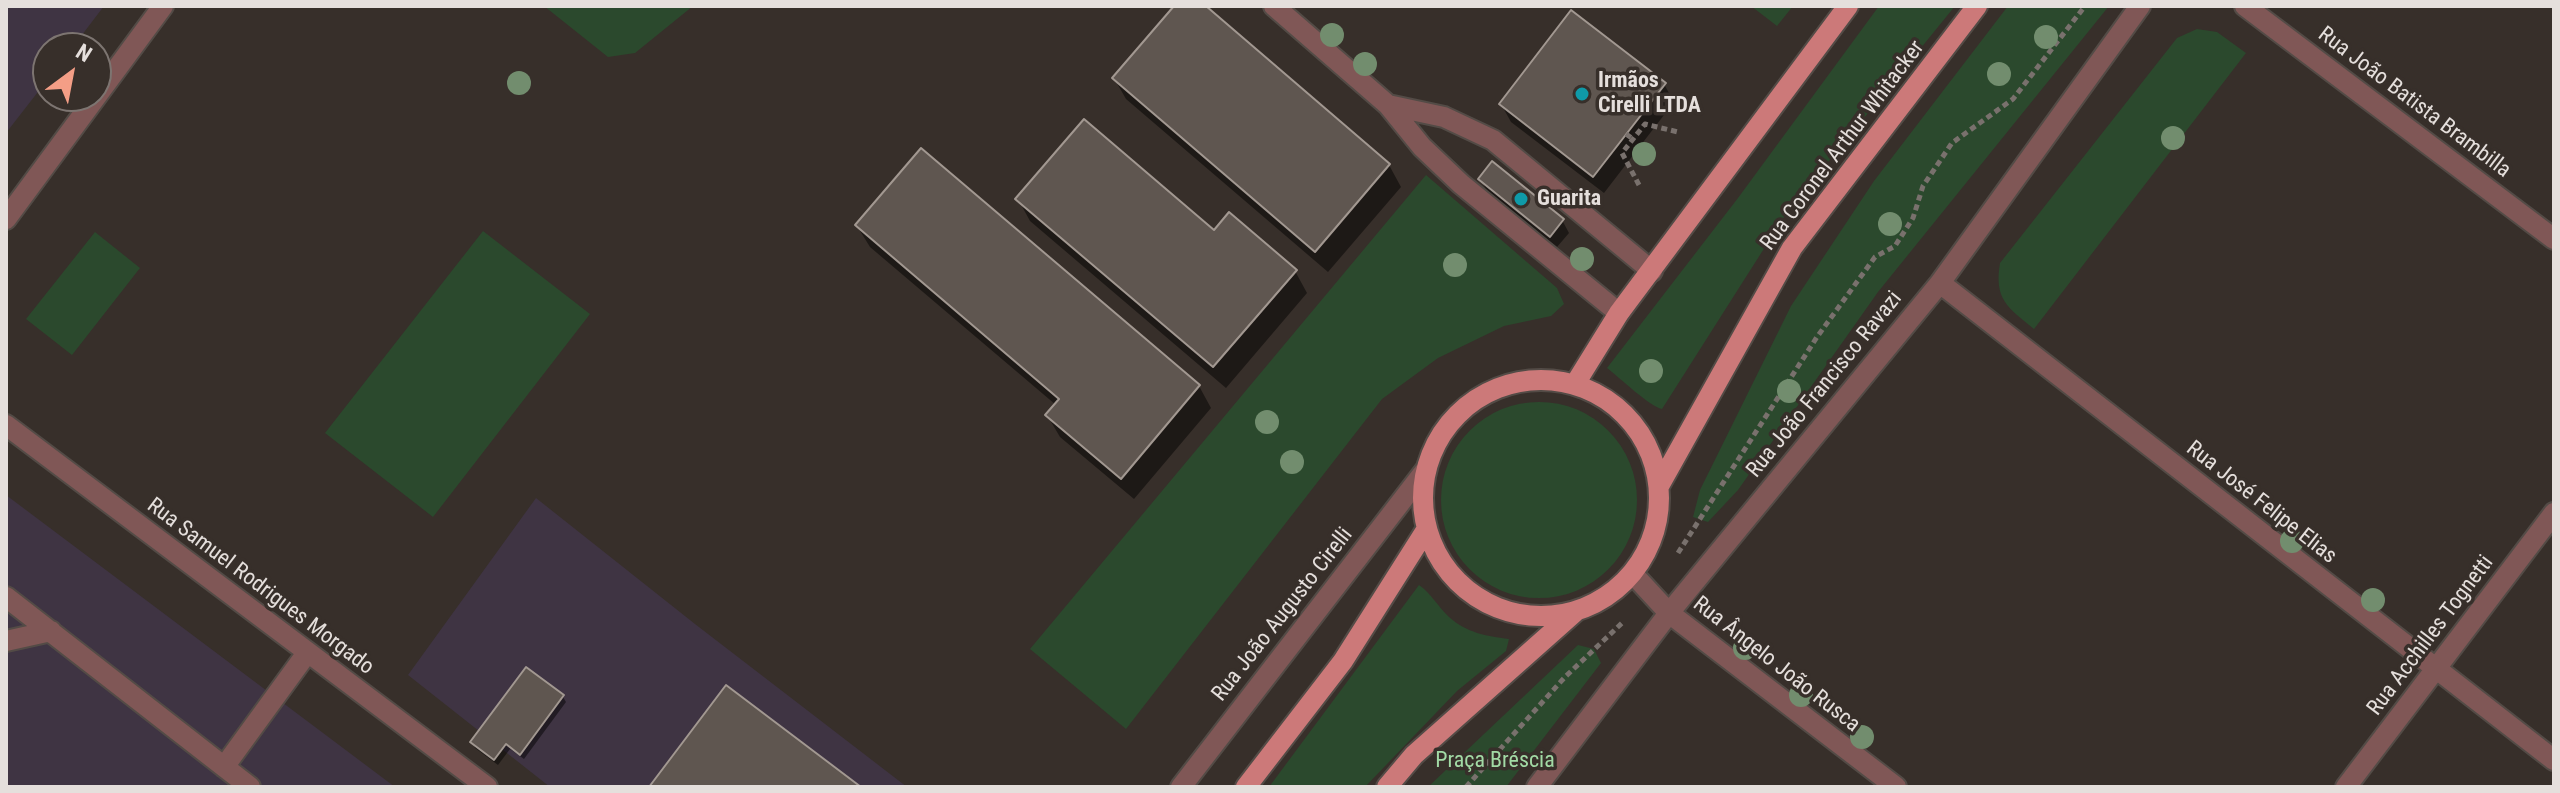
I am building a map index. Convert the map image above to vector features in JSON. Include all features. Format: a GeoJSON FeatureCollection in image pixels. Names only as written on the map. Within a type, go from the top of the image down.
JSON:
{"type":"FeatureCollection","features":[{"type":"Feature","properties":{"kind":"main road"},"geometry":{"type":"LineString","coordinates":[[1575,384],[1619,313],[1848,6]]}},
{"type":"Feature","properties":{"kind":"main road","name":"Rua Coronel Arthur Whitacker"},"geometry":{"type":"LineString","coordinates":[[1659,486],[1792,248],[1977,6]]}},
{"type":"Feature","properties":{"kind":"main road"},"geometry":{"type":"LineString","coordinates":[[1536,379],[1575,384],[1607,399],[1633,423],[1651,453],[1659,486],[1658,517],[1649,547],[1633,574],[1606,598],[1575,612],[1537,617],[1500,610],[1468,592],[1442,564],[1426,530],[1421,501],[1424,472],[1438,436],[1464,406],[1498,386],[1536,379]]}},
{"type":"Feature","properties":{"kind":"main road"},"geometry":{"type":"LineString","coordinates":[[1246,787],[1343,661],[1426,530]]}},
{"type":"Feature","properties":{"kind":"main road"},"geometry":{"type":"LineString","coordinates":[[1387,787],[1414,755],[1575,612]]}},
{"type":"Feature","properties":{"kind":"street"},"geometry":{"type":"LineString","coordinates":[[1274,6],[1388,105],[1422,147],[1461,184],[1619,313]]}},
{"type":"Feature","properties":{"kind":"street","name":"Rua João Francisco Ravazi"},"geometry":{"type":"LineString","coordinates":[[1537,787],[1669,613],[1940,283],[2140,6]]}},
{"type":"Feature","properties":{"kind":"street","name":"Rua João Batista Brambilla"},"geometry":{"type":"LineString","coordinates":[[2245,6],[2554,239]]}},
{"type":"Feature","properties":{"kind":"street"},"geometry":{"type":"LineString","coordinates":[[6,219],[157,8]]}},
{"type":"Feature","properties":{"kind":"street"},"geometry":{"type":"LineString","coordinates":[[1388,105],[1444,117],[1493,140],[1652,271]]}},
{"type":"Feature","properties":{"kind":"street","name":"Rua José Felipe Elias"},"geometry":{"type":"LineString","coordinates":[[1940,283],[2554,760]]}},
{"type":"Feature","properties":{"kind":"street","name":"Rua Samuel Rodrigues Morgado"},"geometry":{"type":"LineString","coordinates":[[6,425],[487,787]]}},
{"type":"Feature","properties":{"kind":"street","name":"Rua João Augusto Cirelli"},"geometry":{"type":"LineString","coordinates":[[1181,787],[1424,472]]}},
{"type":"Feature","properties":{"kind":"street","name":"Rua Acchilles Tognetti"},"geometry":{"type":"LineString","coordinates":[[2346,787],[2554,513]]}},
{"type":"Feature","properties":{"kind":"street","name":"Rua Ângelo João Rusca"},"geometry":{"type":"LineString","coordinates":[[1633,574],[1669,613],[1896,787]]}},
{"type":"Feature","properties":{"kind":"street"},"geometry":{"type":"LineString","coordinates":[[6,597],[250,787]]}},
{"type":"Feature","properties":{"kind":"street"},"geometry":{"type":"LineString","coordinates":[[6,641],[51,631]]}},
{"type":"Feature","properties":{"kind":"street"},"geometry":{"type":"LineString","coordinates":[[224,767],[307,653]]}},
{"type":"Feature","properties":{"kind":"path"},"geometry":{"type":"LineString","coordinates":[[1466,787],[1565,677],[1651,595],[1817,337],[1875,257],[1895,246],[1913,218],[1923,186],[1952,143],[2013,99],[2085,6]]}},
{"type":"Feature","properties":{"kind":"path"},"geometry":{"type":"LineString","coordinates":[[1639,185],[1622,153],[1645,124],[1678,132]]}},
{"type":"Feature","properties":{"kind":"path"},"geometry":{"type":"LineString","coordinates":[[1626,134],[1633,139]]}},
{"type":"Feature","properties":{"kind":"shaded area"},"geometry":{"type":"Polygon","coordinates":[[[6,6],[104,6],[84,32],[32,32],[32,100],[6,133],[6,6]]]}},
{"type":"Feature","properties":{"kind":"shaded area"},"geometry":{"type":"Polygon","coordinates":[[[6,495],[395,787],[6,787],[6,495]]]}},
{"type":"Feature","properties":{"kind":"shaded area"},"geometry":{"type":"Polygon","coordinates":[[[536,498],[907,787],[550,787],[408,675],[536,498]]]}},
{"type":"Feature","properties":{"kind":"green space"},"geometry":{"type":"Polygon","coordinates":[[[544,6],[693,6],[635,53],[608,57],[544,6]]]}},
{"type":"Feature","properties":{"kind":"green space"},"geometry":{"type":"Polygon","coordinates":[[[1751,6],[1793,6],[1777,26],[1751,6]]]}},
{"type":"Feature","properties":{"kind":"green space"},"geometry":{"type":"Polygon","coordinates":[[[1879,6],[1955,6],[1786,214],[1662,409],[1656,407],[1607,368],[1738,198],[1879,6]]]}},
{"type":"Feature","properties":{"kind":"green space"},"geometry":{"type":"Polygon","coordinates":[[[2008,6],[2109,6],[1878,292],[1738,490],[1708,522],[1693,517],[1700,490],[1791,306],[1874,181],[2008,6]]]}},
{"type":"Feature","properties":{"kind":"green space"},"geometry":{"type":"Polygon","coordinates":[[[2197,29],[2217,32],[2246,53],[2034,329],[2010,308],[2001,294],[2000,263],[2177,38],[2197,29]]]}},
{"type":"Feature","properties":{"kind":"green space"},"geometry":{"type":"Polygon","coordinates":[[[1426,175],[1557,288],[1564,304],[1551,316],[1504,326],[1438,358],[1382,399],[1126,729],[1030,649],[1426,175]]]}},
{"type":"Feature","properties":{"kind":"green space"},"geometry":{"type":"Polygon","coordinates":[[[483,231],[590,314],[433,517],[325,433],[483,231]]]}},
{"type":"Feature","properties":{"kind":"green space"},"geometry":{"type":"Polygon","coordinates":[[[95,232],[140,268],[72,355],[26,319],[95,232]]]}},
{"type":"Feature","properties":{"kind":"green space"},"geometry":{"type":"Polygon","coordinates":[[[1539,402],[1576,410],[1608,431],[1629,463],[1637,500],[1629,537],[1608,569],[1576,590],[1539,598],[1502,590],[1470,569],[1449,537],[1441,500],[1449,463],[1470,431],[1502,410],[1539,402]]]}},
{"type":"Feature","properties":{"kind":"green space"},"geometry":{"type":"Polygon","coordinates":[[[1419,585],[1449,617],[1463,627],[1509,639],[1506,651],[1457,691],[1365,787],[1269,787],[1419,585]]]}},
{"type":"Feature","properties":{"kind":"green space","name":"Praça Bréscia"},"geometry":{"type":"Polygon","coordinates":[[[1578,645],[1594,649],[1601,663],[1506,787],[1428,787],[1578,645]]]}},
{"type":"Feature","properties":{"kind":"building"},"geometry":{"type":"Polygon","coordinates":[[[1174,6],[1206,6],[1390,164],[1315,252],[1112,78],[1174,6]]]}},
{"type":"Feature","properties":{"kind":"building","name":"Irmãos Cirelli LTDA"},"geometry":{"type":"Polygon","coordinates":[[[1571,10],[1666,83],[1593,177],[1499,104],[1571,10]]]}},
{"type":"Feature","properties":{"kind":"building"},"geometry":{"type":"Polygon","coordinates":[[[1084,119],[1214,230],[1229,212],[1297,270],[1213,367],[1015,199],[1084,119]]]}},
{"type":"Feature","properties":{"kind":"building"},"geometry":{"type":"Polygon","coordinates":[[[921,148],[1200,385],[1121,479],[1045,415],[1059,399],[855,225],[921,148]]]}},
{"type":"Feature","properties":{"kind":"building","name":"Guarita"},"geometry":{"type":"Polygon","coordinates":[[[1492,161],[1564,219],[1550,237],[1478,179],[1492,161]]]}},
{"type":"Feature","properties":{"kind":"building"},"geometry":{"type":"Polygon","coordinates":[[[526,667],[564,695],[520,755],[506,744],[494,760],[470,742],[526,667]]]}},
{"type":"Feature","properties":{"kind":"building"},"geometry":{"type":"Polygon","coordinates":[[[726,685],[861,787],[649,787],[726,685]]]}},
{"type":"Feature","properties":{"kind":"place","name":"Irmãos Cirelli LTDA"},"geometry":{"type":"Point","coordinates":[1582,94]}},
{"type":"Feature","properties":{"kind":"place","name":"Guarita"},"geometry":{"type":"Point","coordinates":[1521,199]}}]}
